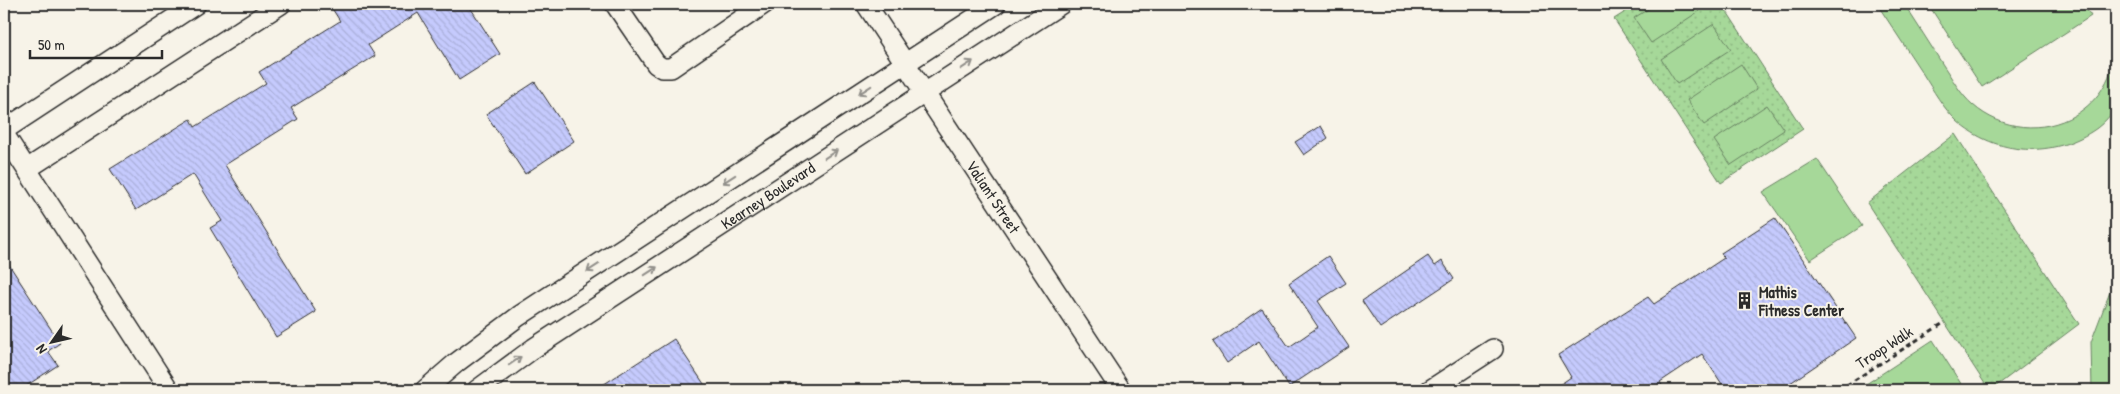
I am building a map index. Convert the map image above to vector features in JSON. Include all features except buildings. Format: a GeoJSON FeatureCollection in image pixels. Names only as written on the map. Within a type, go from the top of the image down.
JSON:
{"type":"FeatureCollection","features":[{"type":"Feature","properties":{"kind":"street"},"geometry":{"type":"LineString","coordinates":[[4,130],[196,4]]}},
{"type":"Feature","properties":{"kind":"street"},"geometry":{"type":"LineString","coordinates":[[27,169],[281,4]]}},
{"type":"Feature","properties":{"kind":"street"},"geometry":{"type":"LineString","coordinates":[[615,4],[656,64],[662,68],[671,68],[764,4]]}},
{"type":"Feature","properties":{"kind":"street","name":"Valiant Street"},"geometry":{"type":"LineString","coordinates":[[866,4],[1121,390]]}},
{"type":"Feature","properties":{"kind":"street"},"geometry":{"type":"LineString","coordinates":[[425,390],[456,363],[519,316],[996,4]]}},
{"type":"Feature","properties":{"kind":"street","name":"Kearney Boulevard"},"geometry":{"type":"LineString","coordinates":[[477,390],[534,348],[1061,4]]}},
{"type":"Feature","properties":{"kind":"street"},"geometry":{"type":"LineString","coordinates":[[4,134],[169,390]]}},
{"type":"Feature","properties":{"kind":"street"},"geometry":{"type":"LineString","coordinates":[[1430,390],[1493,349]]}},
{"type":"Feature","properties":{"kind":"path","name":"Troop Walk"},"geometry":{"type":"LineString","coordinates":[[1839,390],[1942,324]]}},
{"type":"Feature","properties":{"kind":"green space"},"geometry":{"type":"Polygon","coordinates":[[[1638,4],[1722,4],[1803,129],[1721,183],[1614,19],[1638,4]]]}},
{"type":"Feature","properties":{"kind":"green space"},"geometry":{"type":"Polygon","coordinates":[[[1656,4],[1701,4],[1704,8],[1651,43],[1634,18],[1656,4]]]}},
{"type":"Feature","properties":{"kind":"green space"},"geometry":{"type":"Polygon","coordinates":[[[1877,4],[1904,4],[1964,96],[1973,105],[1996,120],[2009,124],[2036,127],[2063,121],[2075,115],[2092,102],[2104,86],[2115,57],[2116,46],[2116,109],[2097,128],[2080,138],[2062,145],[2044,149],[2026,149],[2007,147],[1989,141],[1972,133],[1947,110],[1877,4]]]}},
{"type":"Feature","properties":{"kind":"green space"},"geometry":{"type":"Polygon","coordinates":[[[1928,4],[2083,4],[2091,16],[1982,87],[1928,4]]]}},
{"type":"Feature","properties":{"kind":"green space"},"geometry":{"type":"Polygon","coordinates":[[[1714,24],[1731,49],[1677,84],[1661,59],[1714,24]]]}},
{"type":"Feature","properties":{"kind":"green space"},"geometry":{"type":"Polygon","coordinates":[[[1741,64],[1757,89],[1704,125],[1687,100],[1741,64]]]}},
{"type":"Feature","properties":{"kind":"green space"},"geometry":{"type":"Polygon","coordinates":[[[1767,105],[1784,130],[1731,165],[1714,140],[1767,105]]]}},
{"type":"Feature","properties":{"kind":"green space"},"geometry":{"type":"Polygon","coordinates":[[[1955,134],[2079,324],[1991,390],[1989,390],[1867,203],[1955,134]]]}},
{"type":"Feature","properties":{"kind":"green space"},"geometry":{"type":"Polygon","coordinates":[[[1817,159],[1862,226],[1810,260],[1763,192],[1817,159]]]}},
{"type":"Feature","properties":{"kind":"green space"},"geometry":{"type":"Polygon","coordinates":[[[2116,276],[2116,390],[2092,390],[2091,342],[2116,276]]]}},
{"type":"Feature","properties":{"kind":"green space"},"geometry":{"type":"Polygon","coordinates":[[[1933,340],[1965,390],[1857,390],[1933,340]]]}},
{"type":"Feature","properties":{"kind":"place","name":"Mathis Fitness Center"},"geometry":{"type":"Point","coordinates":[1745,301]}}]}
